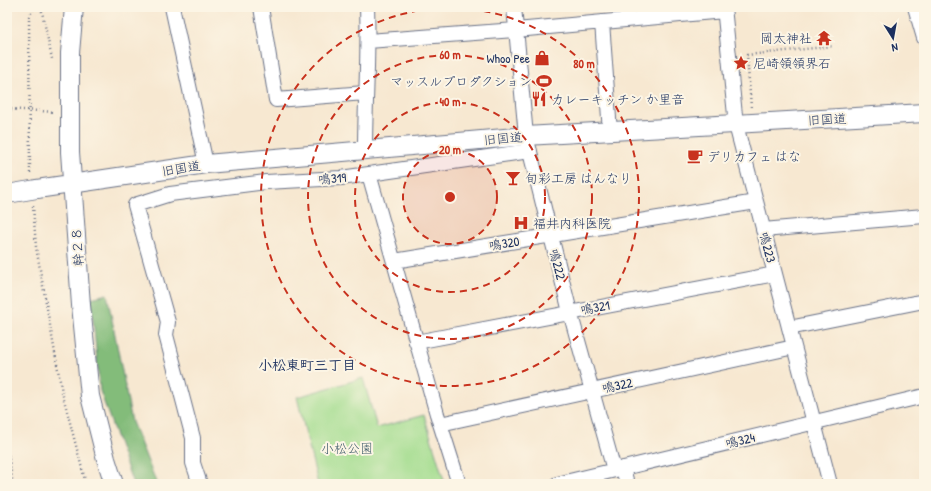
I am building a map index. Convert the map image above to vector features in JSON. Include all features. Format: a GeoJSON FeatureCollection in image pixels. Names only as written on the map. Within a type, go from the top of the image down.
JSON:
{"type":"FeatureCollection","features":[{"type":"Feature","properties":{"kind":"street","name":"幹２８"},"geometry":{"type":"LineString","coordinates":[[74,7],[70,53],[70,152],[81,305],[90,396],[114,484]]}},
{"type":"Feature","properties":{"kind":"street"},"geometry":{"type":"LineString","coordinates":[[172,7],[206,164]]}},
{"type":"Feature","properties":{"kind":"street"},"geometry":{"type":"LineString","coordinates":[[261,7],[276,100],[365,93]]}},
{"type":"Feature","properties":{"kind":"street"},"geometry":{"type":"LineString","coordinates":[[365,150],[365,93],[368,41],[367,7]]}},
{"type":"Feature","properties":{"kind":"street","name":"鳴222"},"geometry":{"type":"LineString","coordinates":[[514,7],[528,144],[570,312],[592,390],[618,469],[627,484]]}},
{"type":"Feature","properties":{"kind":"street"},"geometry":{"type":"LineString","coordinates":[[915,7],[924,38]]}},
{"type":"Feature","properties":{"kind":"street"},"geometry":{"type":"LineString","coordinates":[[368,41],[516,30],[724,9]]}},
{"type":"Feature","properties":{"kind":"street","name":"鳴223"},"geometry":{"type":"LineString","coordinates":[[724,9],[756,202],[830,484]]}},
{"type":"Feature","properties":{"kind":"street"},"geometry":{"type":"LineString","coordinates":[[602,22],[610,132]]}},
{"type":"Feature","properties":{"kind":"street","name":"旧国道"},"geometry":{"type":"LineString","coordinates":[[7,194],[206,164],[365,150],[528,144],[610,132],[924,113]]}},
{"type":"Feature","properties":{"kind":"street","name":"鳴319"},"geometry":{"type":"LineString","coordinates":[[200,484],[193,463],[193,438],[166,335],[168,322],[135,205],[170,194],[266,182],[341,178],[528,144]]}},
{"type":"Feature","properties":{"kind":"street"},"geometry":{"type":"LineString","coordinates":[[369,174],[416,342],[459,484]]}},
{"type":"Feature","properties":{"kind":"street","name":"鳴320"},"geometry":{"type":"LineString","coordinates":[[394,261],[756,202]]}},
{"type":"Feature","properties":{"kind":"street"},"geometry":{"type":"LineString","coordinates":[[763,230],[924,216]]}},
{"type":"Feature","properties":{"kind":"street","name":"鳴321"},"geometry":{"type":"LineString","coordinates":[[416,342],[775,274]]}},
{"type":"Feature","properties":{"kind":"street"},"geometry":{"type":"LineString","coordinates":[[789,328],[924,301]]}},
{"type":"Feature","properties":{"kind":"street","name":"鳴322"},"geometry":{"type":"LineString","coordinates":[[440,424],[794,347]]}},
{"type":"Feature","properties":{"kind":"street","name":"鳴324"},"geometry":{"type":"LineString","coordinates":[[557,484],[924,396]]}},
{"type":"Feature","properties":{"kind":"path"},"geometry":{"type":"LineString","coordinates":[[34,7],[29,17],[30,110],[36,247],[62,392],[86,484]]}},
{"type":"Feature","properties":{"kind":"path"},"geometry":{"type":"LineString","coordinates":[[744,124],[747,55],[834,46]]}},
{"type":"Feature","properties":{"kind":"path"},"geometry":{"type":"LineString","coordinates":[[7,108],[58,112]]}},
{"type":"Feature","properties":{"kind":"path"},"geometry":{"type":"LineString","coordinates":[[7,447],[13,484]]}},
{"type":"Feature","properties":{"kind":"green space"},"geometry":{"type":"Polygon","coordinates":[[[107,294],[132,422],[157,484],[133,484],[100,391],[91,298],[107,294]]]}},
{"type":"Feature","properties":{"kind":"green space","name":"小松公園"},"geometry":{"type":"Polygon","coordinates":[[[363,378],[377,428],[424,415],[445,484],[318,484],[297,397],[363,378]]]}},
{"type":"Feature","properties":{"kind":"place","name":"岡太神社"},"geometry":{"type":"Point","coordinates":[824,38]}},
{"type":"Feature","properties":{"kind":"place","name":"Whoo Pee"},"geometry":{"type":"Point","coordinates":[542,58]}},
{"type":"Feature","properties":{"kind":"place","name":"尼崎領領界石"},"geometry":{"type":"Point","coordinates":[741,63]}},
{"type":"Feature","properties":{"kind":"place","name":"マッスルプロダクション"},"geometry":{"type":"Point","coordinates":[544,81]}},
{"type":"Feature","properties":{"kind":"place","name":"カレーキッチン か里音"},"geometry":{"type":"Point","coordinates":[539,99]}},
{"type":"Feature","properties":{"kind":"place","name":"デリカフェ はな"},"geometry":{"type":"Point","coordinates":[695,156]}},
{"type":"Feature","properties":{"kind":"place","name":"旬彩工房 はんなり"},"geometry":{"type":"Point","coordinates":[513,178]}},
{"type":"Feature","properties":{"kind":"place","name":"福井内科医院"},"geometry":{"type":"Point","coordinates":[521,223]}},
{"type":"Feature","properties":{"kind":"district","name":"小松東町三丁目"},"geometry":{"type":"Point","coordinates":[307,364]}}]}
